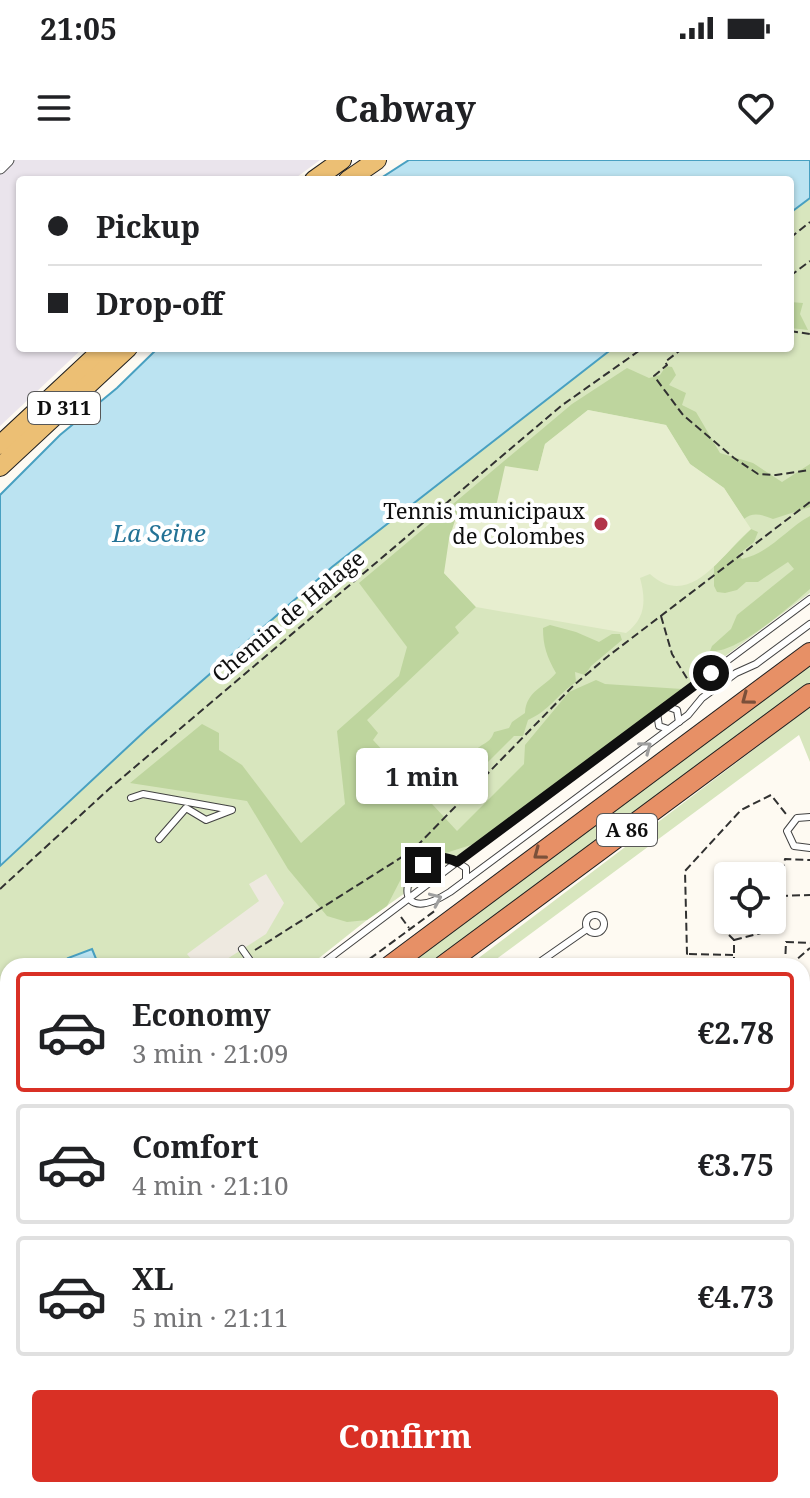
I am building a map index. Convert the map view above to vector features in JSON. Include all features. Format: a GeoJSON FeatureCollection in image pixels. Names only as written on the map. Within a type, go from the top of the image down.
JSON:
{"type":"FeatureCollection","features":[{"type":"Feature","properties":{"kind":"highway","name":"A 86"},"geometry":{"type":"LineString","coordinates":[[401,958],[810,653]]}},
{"type":"Feature","properties":{"kind":"highway","name":"A 86"},"geometry":{"type":"LineString","coordinates":[[454,958],[810,694]]}},
{"type":"Feature","properties":{"kind":"highway"},"geometry":{"type":"LineString","coordinates":[[474,958],[491,943],[491,931]]}},
{"type":"Feature","properties":{"kind":"main road"},"geometry":{"type":"LineString","coordinates":[[320,176],[342,160]]}},
{"type":"Feature","properties":{"kind":"main road"},"geometry":{"type":"LineString","coordinates":[[354,176],[377,160]]}},
{"type":"Feature","properties":{"kind":"main road","name":"D 311"},"geometry":{"type":"LineString","coordinates":[[0,445],[100,352]]}},
{"type":"Feature","properties":{"kind":"main road","name":"D 311"},"geometry":{"type":"LineString","coordinates":[[0,467],[124,352]]}},
{"type":"Feature","properties":{"kind":"street"},"geometry":{"type":"LineString","coordinates":[[0,168],[8,160]]}},
{"type":"Feature","properties":{"kind":"lane"},"geometry":{"type":"LineString","coordinates":[[330,958],[810,599]]}},
{"type":"Feature","properties":{"kind":"lane"},"geometry":{"type":"LineString","coordinates":[[466,880],[466,868],[457,862],[445,857],[430,860],[409,880],[407,892],[409,898],[419,904],[431,904],[466,880],[679,722],[702,698],[736,673],[756,664],[810,624]]}},
{"type":"Feature","properties":{"kind":"lane"},"geometry":{"type":"LineString","coordinates":[[666,706],[677,710],[679,722]]}},
{"type":"Feature","properties":{"kind":"lane"},"geometry":{"type":"LineString","coordinates":[[657,713],[657,723],[668,729]]}},
{"type":"Feature","properties":{"kind":"lane"},"geometry":{"type":"LineString","coordinates":[[131,798],[143,794],[232,810],[206,820],[186,808],[159,839]]}},
{"type":"Feature","properties":{"kind":"lane"},"geometry":{"type":"LineString","coordinates":[[810,817],[802,816],[792,821],[787,831],[790,842],[799,849],[810,848]]}},
{"type":"Feature","properties":{"kind":"lane"},"geometry":{"type":"LineString","coordinates":[[545,958],[587,929]]}},
{"type":"Feature","properties":{"kind":"lane"},"geometry":{"type":"LineString","coordinates":[[244,953],[248,958]]}},
{"type":"Feature","properties":{"kind":"path"},"geometry":{"type":"LineString","coordinates":[[794,235],[810,222]]}},
{"type":"Feature","properties":{"kind":"path","name":"Chemin de Halage"},"geometry":{"type":"LineString","coordinates":[[0,889],[109,789],[561,406],[637,352]]}},
{"type":"Feature","properties":{"kind":"path"},"geometry":{"type":"LineString","coordinates":[[678,352],[654,376],[683,415],[758,474],[810,470]]}},
{"type":"Feature","properties":{"kind":"path"},"geometry":{"type":"LineString","coordinates":[[239,958],[413,850],[574,685],[810,502]]}},
{"type":"Feature","properties":{"kind":"path"},"geometry":{"type":"LineString","coordinates":[[661,616],[672,654],[689,681],[683,686],[686,691]]}},
{"type":"Feature","properties":{"kind":"path"},"geometry":{"type":"LineString","coordinates":[[686,958],[685,871],[741,810],[771,795],[792,821]]}},
{"type":"Feature","properties":{"kind":"path"},"geometry":{"type":"LineString","coordinates":[[785,862],[785,859],[810,860]]}},
{"type":"Feature","properties":{"kind":"path"},"geometry":{"type":"LineString","coordinates":[[786,896],[810,895]]}},
{"type":"Feature","properties":{"kind":"path"},"geometry":{"type":"LineString","coordinates":[[371,958],[409,929],[394,909]]}},
{"type":"Feature","properties":{"kind":"path"},"geometry":{"type":"LineString","coordinates":[[734,940],[752,934]]}},
{"type":"Feature","properties":{"kind":"path"},"geometry":{"type":"LineString","coordinates":[[687,954],[734,955],[734,940],[729,935]]}},
{"type":"Feature","properties":{"kind":"path"},"geometry":{"type":"LineString","coordinates":[[787,958],[786,942],[810,943]]}},
{"type":"Feature","properties":{"kind":"shaded area"},"geometry":{"type":"Polygon","coordinates":[[[0,160],[320,160],[298,176],[16,176],[16,352],[79,352],[0,426],[0,160]]]}},
{"type":"Feature","properties":{"kind":"shaded area"},"geometry":{"type":"Polygon","coordinates":[[[266,874],[284,903],[266,934],[228,958],[190,958],[187,954],[259,901],[249,884],[266,874]]]}},
{"type":"Feature","properties":{"kind":"green space"},"geometry":{"type":"Polygon","coordinates":[[[810,198],[810,593],[319,958],[0,958],[0,866],[147,729],[332,567],[608,352],[794,352],[794,210],[810,198]]]}},
{"type":"Feature","properties":{"kind":"green space"},"geometry":{"type":"Polygon","coordinates":[[[794,302],[803,303],[800,314],[808,330],[794,328],[794,302]]]}},
{"type":"Feature","properties":{"kind":"green space"},"geometry":{"type":"Polygon","coordinates":[[[666,366],[672,367],[676,375],[669,385],[686,393],[682,405],[696,412],[720,453],[753,463],[782,482],[810,464],[810,507],[773,519],[754,514],[744,519],[724,488],[690,464],[666,425],[588,410],[545,444],[538,471],[495,511],[444,573],[476,607],[455,627],[459,633],[367,720],[378,733],[373,740],[457,831],[524,764],[525,745],[569,692],[596,680],[605,684],[682,689],[474,844],[433,857],[401,879],[387,906],[367,920],[347,922],[327,916],[288,869],[247,801],[130,783],[202,724],[219,733],[219,750],[242,765],[301,843],[345,804],[337,731],[399,676],[407,647],[359,583],[572,404],[627,368],[649,378],[660,375],[666,366]]]}},
{"type":"Feature","properties":{"kind":"green space","name":"Tennis municipaux de Colombes"},"geometry":{"type":"Polygon","coordinates":[[[588,410],[666,425],[690,464],[724,488],[751,529],[717,564],[692,582],[679,586],[665,584],[650,574],[640,578],[643,608],[633,627],[626,633],[476,607],[444,573],[449,539],[460,505],[495,511],[505,466],[538,471],[545,444],[588,410]]]}},
{"type":"Feature","properties":{"kind":"green space"},"geometry":{"type":"Polygon","coordinates":[[[810,516],[810,589],[748,638],[721,650],[710,651],[731,629],[737,615],[794,569],[788,562],[758,582],[746,582],[737,590],[725,593],[717,592],[714,586],[714,566],[751,529],[758,532],[754,542],[739,554],[742,559],[761,552],[810,516]]]}},
{"type":"Feature","properties":{"kind":"green space"},"geometry":{"type":"Polygon","coordinates":[[[550,625],[599,642],[612,634],[620,634],[622,640],[591,666],[585,675],[575,672],[576,682],[542,712],[528,720],[523,736],[514,736],[485,765],[478,778],[450,803],[445,797],[446,792],[462,782],[472,754],[494,732],[509,728],[525,713],[532,694],[556,673],[544,640],[543,628],[550,625]]]}},
{"type":"Feature","properties":{"kind":"green space"},"geometry":{"type":"Polygon","coordinates":[[[810,660],[810,686],[443,958],[411,958],[810,660]]]}},
{"type":"Feature","properties":{"kind":"green space"},"geometry":{"type":"Polygon","coordinates":[[[810,707],[810,762],[799,735],[498,958],[479,958],[810,707]]]}},
{"type":"Feature","properties":{"kind":"water"},"geometry":{"type":"Polygon","coordinates":[[[409,160],[810,160],[810,198],[794,210],[794,176],[384,176],[409,160]]]}},
{"type":"Feature","properties":{"kind":"water","name":"La Seine"},"geometry":{"type":"Polygon","coordinates":[[[154,352],[608,352],[332,567],[147,729],[0,866],[0,495],[60,435],[117,388],[154,352]]]}},
{"type":"Feature","properties":{"kind":"water"},"geometry":{"type":"Polygon","coordinates":[[[92,949],[96,958],[68,958],[92,949]]]}},
{"type":"Feature","properties":{"kind":"place","name":"Tennis municipaux de Colombes"},"geometry":{"type":"Point","coordinates":[601,524]}},
{"type":"Feature","properties":{"kind":"route"},"geometry":{"type":"LineString","coordinates":[[423,865],[445,857],[457,862],[711,673]]}}]}
